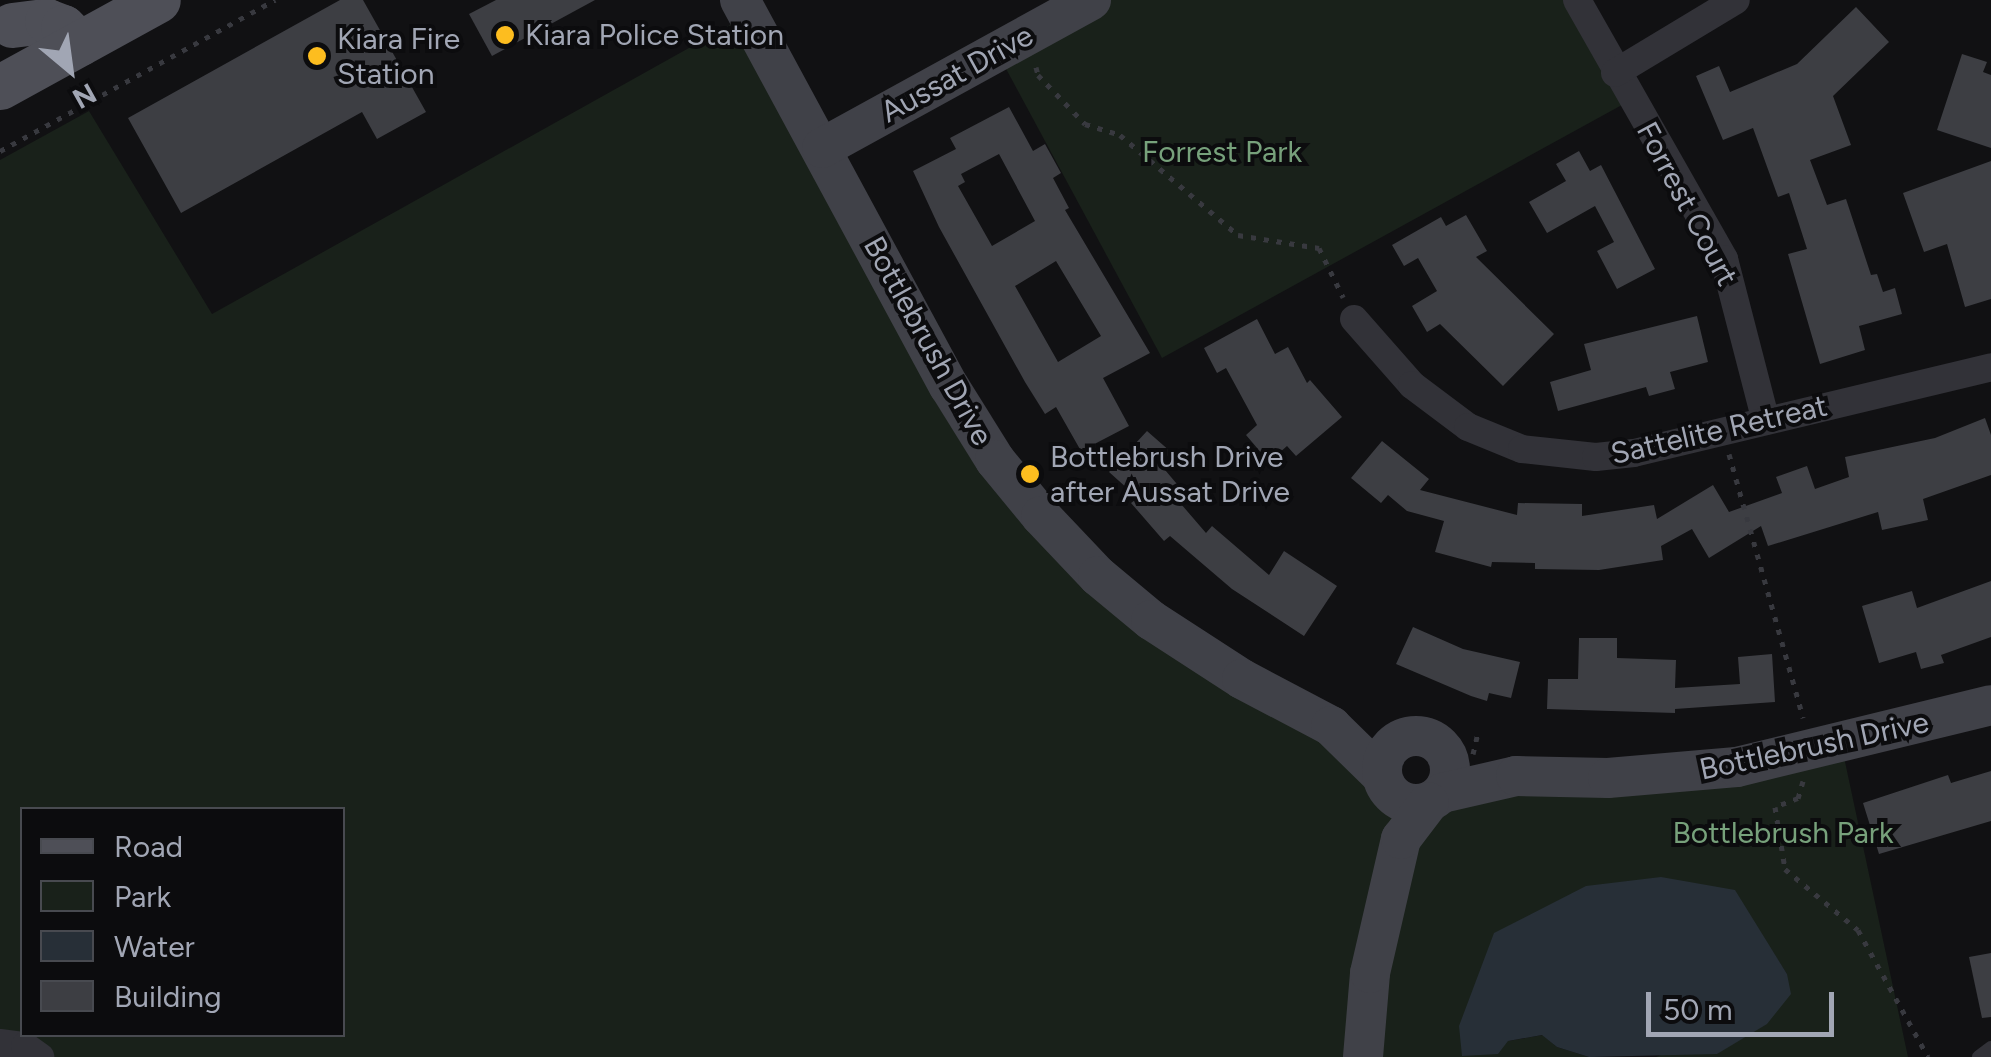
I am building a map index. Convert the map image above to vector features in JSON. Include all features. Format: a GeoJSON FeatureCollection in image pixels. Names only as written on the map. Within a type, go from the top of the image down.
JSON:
{"type":"FeatureCollection","features":[{"type":"Feature","properties":{"kind":"main road"},"geometry":{"type":"LineString","coordinates":[[6,28],[58,0]]}},
{"type":"Feature","properties":{"kind":"main road"},"geometry":{"type":"LineString","coordinates":[[0,87],[158,0]]}},
{"type":"Feature","properties":{"kind":"main road"},"geometry":{"type":"LineString","coordinates":[[6,28],[48,20],[63,27],[79,43]]}},
{"type":"Feature","properties":{"kind":"street","name":"Bottlebrush Drive"},"geometry":{"type":"LineString","coordinates":[[740,0],[949,386],[995,460],[1041,516],[1098,576],[1150,620],[1242,679],[1331,726],[1411,791],[1516,776],[1608,778],[1686,773],[1812,750],[1991,706]]}},
{"type":"Feature","properties":{"kind":"street","name":"Aussat Drive"},"geometry":{"type":"LineString","coordinates":[[822,148],[1091,0]]}},
{"type":"Feature","properties":{"kind":"street","name":"Forrest Court"},"geometry":{"type":"LineString","coordinates":[[1577,0],[1724,260],[1766,420]]}},
{"type":"Feature","properties":{"kind":"street"},"geometry":{"type":"LineString","coordinates":[[1615,73],[1736,0]]}},
{"type":"Feature","properties":{"kind":"street","name":"Sattelite Retreat"},"geometry":{"type":"LineString","coordinates":[[1354,319],[1435,405],[1468,427],[1522,449],[1596,457],[1723,432],[1991,367]]}},
{"type":"Feature","properties":{"kind":"street","name":"Bottlebrush Drive"},"geometry":{"type":"LineString","coordinates":[[1331,726],[1428,738],[1445,752],[1516,776]]}},
{"type":"Feature","properties":{"kind":"street"},"geometry":{"type":"LineString","coordinates":[[1363,1057],[1370,973],[1411,791],[1387,751],[1407,737]]}},
{"type":"Feature","properties":{"kind":"street"},"geometry":{"type":"LineString","coordinates":[[1411,791],[1450,768],[1445,752]]}},
{"type":"Feature","properties":{"kind":"street"},"geometry":{"type":"LineString","coordinates":[[0,1043],[25,1046],[40,1057]]}},
{"type":"Feature","properties":{"kind":"lane"},"geometry":{"type":"LineString","coordinates":[[1979,1057],[1991,1048]]}},
{"type":"Feature","properties":{"kind":"path"},"geometry":{"type":"LineString","coordinates":[[0,151],[275,0]]}},
{"type":"Feature","properties":{"kind":"path"},"geometry":{"type":"LineString","coordinates":[[1028,35],[1038,75],[1084,124],[1120,136],[1238,234],[1319,248],[1354,319]]}},
{"type":"Feature","properties":{"kind":"path"},"geometry":{"type":"LineString","coordinates":[[1723,432],[1812,750],[1798,798],[1776,807],[1785,868],[1858,930],[1928,1057]]}},
{"type":"Feature","properties":{"kind":"green space","name":"Forrest Park"},"geometry":{"type":"Polygon","coordinates":[[[1091,0],[1577,0],[1631,100],[1162,358],[997,52],[1091,0]]]}},
{"type":"Feature","properties":{"kind":"green space","name":"Bottlebrush Park"},"geometry":{"type":"Polygon","coordinates":[[[748,15],[1041,516],[1387,790],[1401,838],[1439,791],[1841,743],[1908,1057],[1656,1057],[1666,1053],[1717,1054],[1787,974],[1766,942],[1508,1041],[1543,1035],[1557,1047],[1589,1057],[0,1057],[0,160],[89,111],[212,314],[748,15]]]}},
{"type":"Feature","properties":{"kind":"water"},"geometry":{"type":"Polygon","coordinates":[[[1661,877],[1735,890],[1787,974],[1791,994],[1767,1024],[1717,1054],[1589,1057],[1557,1047],[1542,1035],[1508,1041],[1498,1054],[1462,1056],[1459,1026],[1494,933],[1586,886],[1661,877]]]}},
{"type":"Feature","properties":{"kind":"building","name":"Kiara Fire Station"},"geometry":{"type":"Polygon","coordinates":[[[340,0],[363,0],[426,112],[377,139],[362,112],[181,213],[128,118],[340,0]]]}},
{"type":"Feature","properties":{"kind":"building","name":"Kiara Police Station"},"geometry":{"type":"Polygon","coordinates":[[[496,0],[595,0],[492,56],[469,14],[496,0]]]}},
{"type":"Feature","properties":{"kind":"building"},"geometry":{"type":"Polygon","coordinates":[[[1856,7],[1889,42],[1833,96],[1851,145],[1810,160],[1827,205],[1846,199],[1871,275],[1877,274],[1883,292],[1895,288],[1902,314],[1859,326],[1865,350],[1820,364],[1788,254],[1807,249],[1789,193],[1778,197],[1753,128],[1723,140],[1696,76],[1719,66],[1730,92],[1797,64],[1856,7]]]}},
{"type":"Feature","properties":{"kind":"building"},"geometry":{"type":"Polygon","coordinates":[[[1962,54],[1987,62],[1983,72],[1991,75],[1991,148],[1937,130],[1962,54]]]}},
{"type":"Feature","properties":{"kind":"building"},"geometry":{"type":"Polygon","coordinates":[[[1009,107],[1033,151],[1045,144],[1061,173],[1053,178],[1069,208],[1065,210],[1150,353],[1103,378],[1129,426],[1081,451],[1056,407],[1045,414],[1025,382],[939,227],[913,171],[956,149],[950,138],[1009,107]],[[999,154],[961,174],[965,182],[958,186],[992,246],[1035,221],[999,154]],[[1056,261],[1015,286],[1058,362],[1101,336],[1056,261]]]}},
{"type":"Feature","properties":{"kind":"building"},"geometry":{"type":"Polygon","coordinates":[[[1579,151],[1590,171],[1601,165],[1655,269],[1617,289],[1597,251],[1614,242],[1595,206],[1547,233],[1529,202],[1566,181],[1556,164],[1579,151]]]}},
{"type":"Feature","properties":{"kind":"building"},"geometry":{"type":"Polygon","coordinates":[[[1991,161],[1991,299],[1965,307],[1947,244],[1924,252],[1903,193],[1991,161]]]}},
{"type":"Feature","properties":{"kind":"building"},"geometry":{"type":"Polygon","coordinates":[[[1466,215],[1487,251],[1476,257],[1554,334],[1503,386],[1440,324],[1427,332],[1412,306],[1437,291],[1418,258],[1404,266],[1392,245],[1441,217],[1446,226],[1466,215]]]}},
{"type":"Feature","properties":{"kind":"building"},"geometry":{"type":"Polygon","coordinates":[[[1697,316],[1708,362],[1670,372],[1675,389],[1649,396],[1646,387],[1558,411],[1550,382],[1591,370],[1584,344],[1697,316]]]}},
{"type":"Feature","properties":{"kind":"building"},"geometry":{"type":"Polygon","coordinates":[[[1257,319],[1275,354],[1288,347],[1307,383],[1310,380],[1342,417],[1296,456],[1287,446],[1269,462],[1246,435],[1257,425],[1226,368],[1217,373],[1204,348],[1257,319]]]}},
{"type":"Feature","properties":{"kind":"building"},"geometry":{"type":"Polygon","coordinates":[[[1985,418],[1991,435],[1991,475],[1923,499],[1928,520],[1882,530],[1878,512],[1768,546],[1761,526],[1709,558],[1692,529],[1661,546],[1663,560],[1599,570],[1535,569],[1535,563],[1492,562],[1491,567],[1435,552],[1444,521],[1407,511],[1388,495],[1381,503],[1351,478],[1382,441],[1429,479],[1420,490],[1517,515],[1518,503],[1582,504],[1582,516],[1654,505],[1657,519],[1713,485],[1729,512],[1782,493],[1776,477],[1807,466],[1815,489],[1849,477],[1845,457],[1935,438],[1985,418]]]}},
{"type":"Feature","properties":{"kind":"building"},"geometry":{"type":"Polygon","coordinates":[[[1147,431],[1171,452],[1160,464],[1182,490],[1175,497],[1206,533],[1212,526],[1269,575],[1284,551],[1337,586],[1304,636],[1232,589],[1170,536],[1164,541],[1131,503],[1138,498],[1109,472],[1147,431]]]}},
{"type":"Feature","properties":{"kind":"building"},"geometry":{"type":"Polygon","coordinates":[[[1991,581],[1991,637],[1941,655],[1944,663],[1921,669],[1916,652],[1879,663],[1862,606],[1912,591],[1917,608],[1991,581]]]}},
{"type":"Feature","properties":{"kind":"building"},"geometry":{"type":"Polygon","coordinates":[[[1413,627],[1463,649],[1520,662],[1511,698],[1489,693],[1487,701],[1396,664],[1413,627]]]}},
{"type":"Feature","properties":{"kind":"building"},"geometry":{"type":"Polygon","coordinates":[[[1579,638],[1617,638],[1617,658],[1676,660],[1675,688],[1740,684],[1738,657],[1772,654],[1775,702],[1675,709],[1675,713],[1547,709],[1548,679],[1578,679],[1579,638]]]}},
{"type":"Feature","properties":{"kind":"building"},"geometry":{"type":"Polygon","coordinates":[[[1991,771],[1991,821],[1879,854],[1863,803],[1948,775],[1951,783],[1991,771]]]}},
{"type":"Feature","properties":{"kind":"building"},"geometry":{"type":"Polygon","coordinates":[[[1991,953],[1991,1017],[1982,1018],[1969,957],[1991,953]]]}},
{"type":"Feature","properties":{"kind":"place","name":"Kiara Police Station"},"geometry":{"type":"Point","coordinates":[505,35]}},
{"type":"Feature","properties":{"kind":"place","name":"Kiara Fire Station"},"geometry":{"type":"Point","coordinates":[317,56]}},
{"type":"Feature","properties":{"kind":"place","name":"Bottlebrush Drive after Aussat Drive"},"geometry":{"type":"Point","coordinates":[1030,474]}}]}
